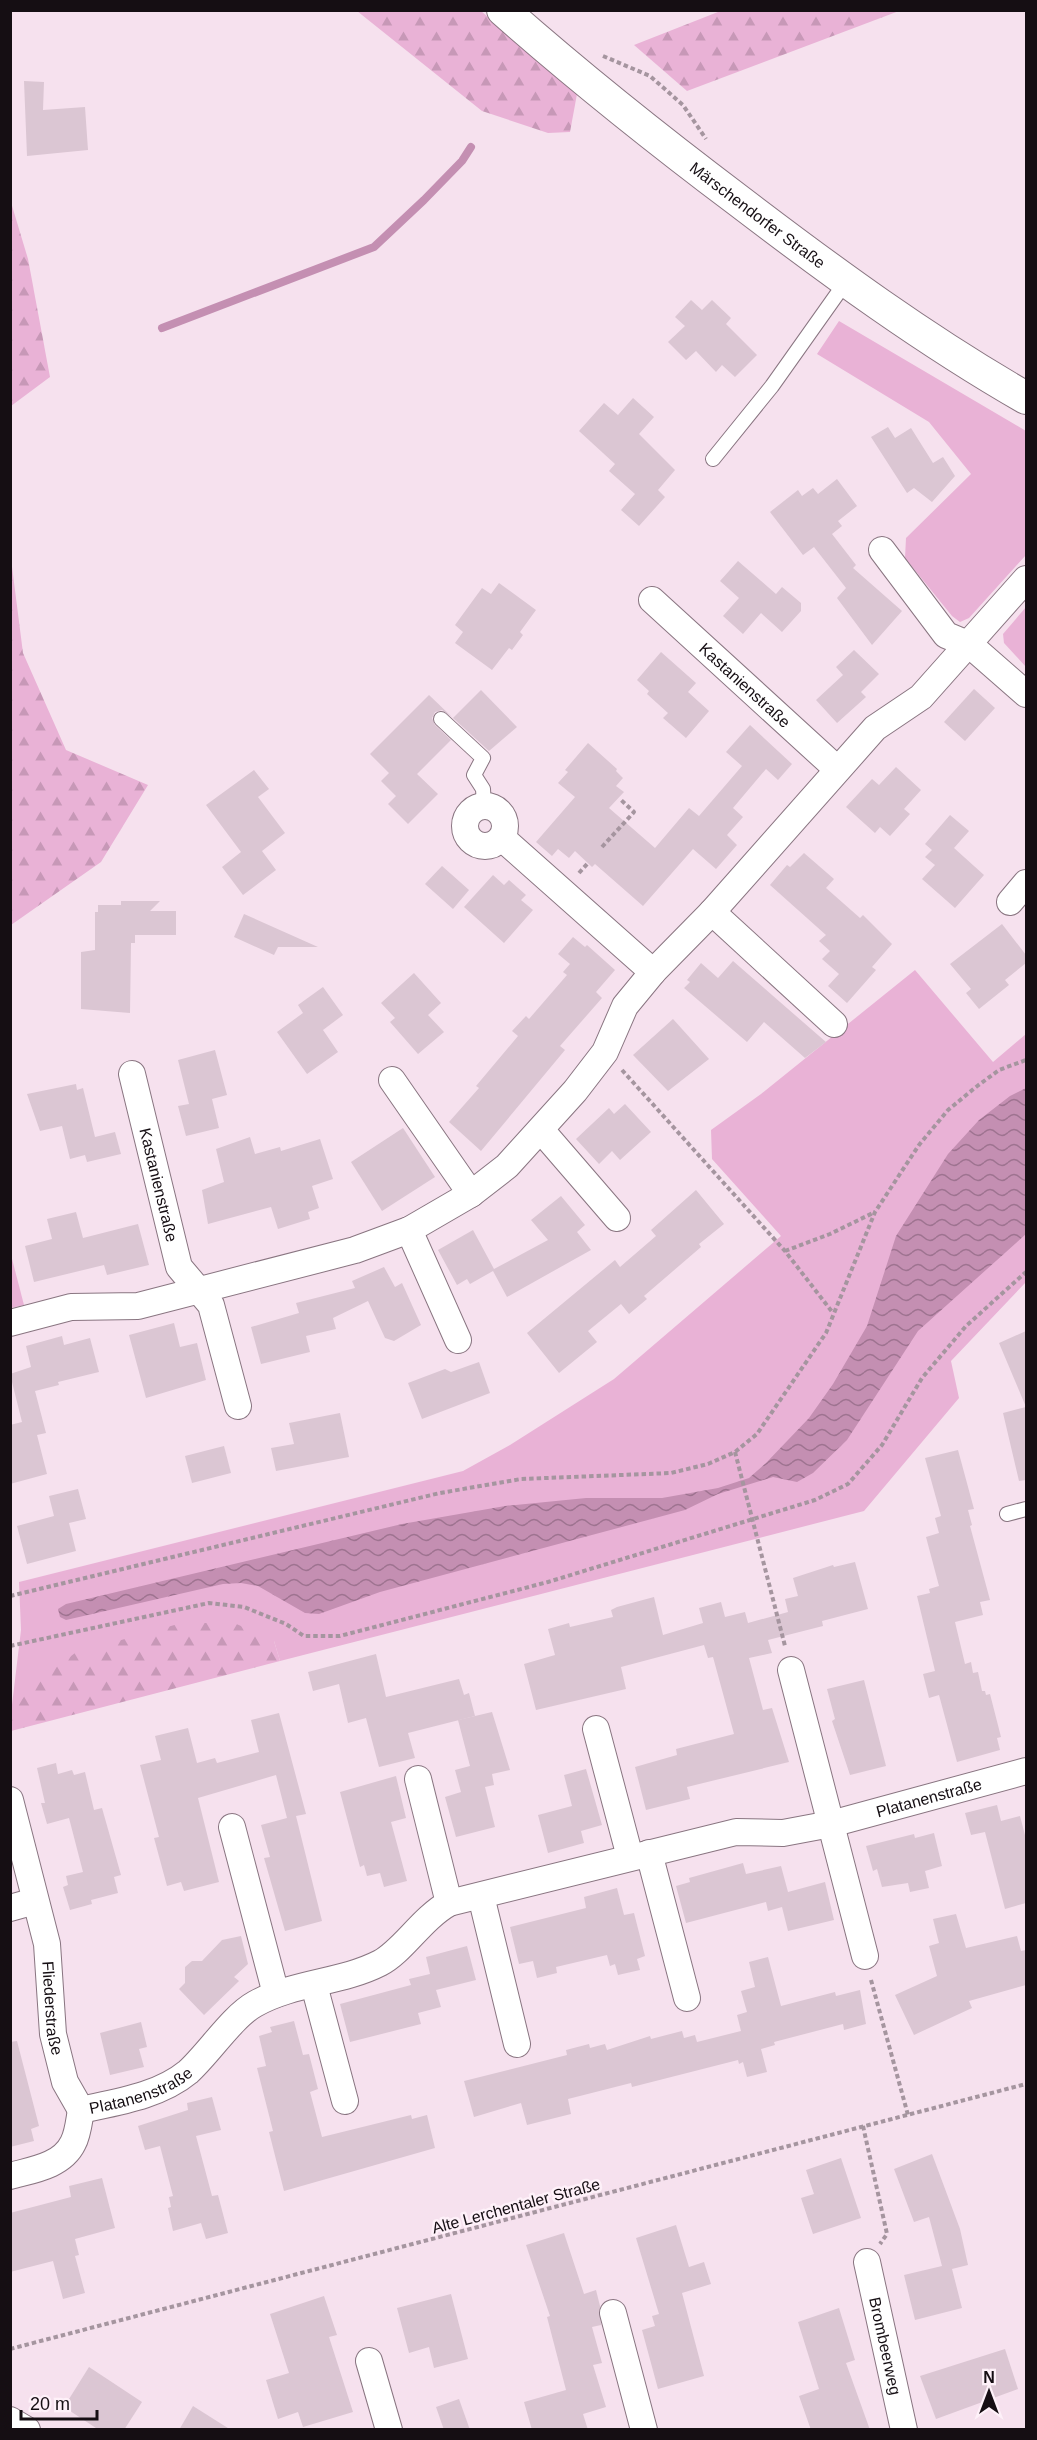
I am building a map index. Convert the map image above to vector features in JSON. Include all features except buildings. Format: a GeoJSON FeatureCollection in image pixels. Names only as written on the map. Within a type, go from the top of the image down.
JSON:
{"type":"FeatureCollection","features":[{"type":"Feature","properties":{"kind":"street","name":"Märschendorfer Straße"},"geometry":{"type":"LineString","coordinates":[[503,10],[653,136],[845,283],[969,365],[1026,398]]}},
{"type":"Feature","properties":{"kind":"street"},"geometry":{"type":"LineString","coordinates":[[882,550],[946,634],[970,645],[1026,694]]}},
{"type":"Feature","properties":{"kind":"street"},"geometry":{"type":"LineString","coordinates":[[10,1323],[71,1307],[138,1306],[355,1250],[409,1230],[471,1194],[507,1166],[541,1130],[605,1052],[625,1006],[653,972],[712,912],[875,728],[921,697],[970,645],[1026,579]]}},
{"type":"Feature","properties":{"kind":"street","name":"Kastanienstraße"},"geometry":{"type":"LineString","coordinates":[[652,600],[837,769]]}},
{"type":"Feature","properties":{"kind":"street"},"geometry":{"type":"LineString","coordinates":[[484,805],[468,814],[465,831],[470,839],[486,846],[502,838],[653,972]]}},
{"type":"Feature","properties":{"kind":"street"},"geometry":{"type":"LineString","coordinates":[[712,912],[834,1024]]}},
{"type":"Feature","properties":{"kind":"street","name":"Kastanienstraße"},"geometry":{"type":"LineString","coordinates":[[132,1074],[179,1267],[196,1290],[211,1305],[238,1406]]}},
{"type":"Feature","properties":{"kind":"street"},"geometry":{"type":"LineString","coordinates":[[392,1080],[471,1194]]}},
{"type":"Feature","properties":{"kind":"street"},"geometry":{"type":"LineString","coordinates":[[541,1130],[617,1218]]}},
{"type":"Feature","properties":{"kind":"street"},"geometry":{"type":"LineString","coordinates":[[409,1230],[458,1340]]}},
{"type":"Feature","properties":{"kind":"street"},"geometry":{"type":"LineString","coordinates":[[791,1670],[865,1956]]}},
{"type":"Feature","properties":{"kind":"street"},"geometry":{"type":"LineString","coordinates":[[596,1730],[687,1998]]}},
{"type":"Feature","properties":{"kind":"street","name":"Platanenstraße"},"geometry":{"type":"LineString","coordinates":[[10,2176],[47,2166],[62,2158],[73,2144],[81,2110],[167,2086],[187,2072],[253,2005],[276,1994],[360,1973],[384,1961],[432,1913],[449,1903],[736,1832],[783,1833],[831,1824],[1026,1771]]}},
{"type":"Feature","properties":{"kind":"street"},"geometry":{"type":"LineString","coordinates":[[418,1779],[449,1903]]}},
{"type":"Feature","properties":{"kind":"street","name":"Fliederstraße"},"geometry":{"type":"LineString","coordinates":[[10,1800],[47,1944],[53,2034],[65,2082],[81,2110]]}},
{"type":"Feature","properties":{"kind":"street"},"geometry":{"type":"LineString","coordinates":[[232,1827],[276,1994]]}},
{"type":"Feature","properties":{"kind":"street"},"geometry":{"type":"LineString","coordinates":[[481,1896],[517,2044]]}},
{"type":"Feature","properties":{"kind":"street"},"geometry":{"type":"LineString","coordinates":[[10,1908],[35,1901]]}},
{"type":"Feature","properties":{"kind":"street"},"geometry":{"type":"LineString","coordinates":[[314,1985],[345,2101]]}},
{"type":"Feature","properties":{"kind":"street","name":"Brombeerweg"},"geometry":{"type":"LineString","coordinates":[[867,2262],[904,2430]]}},
{"type":"Feature","properties":{"kind":"street"},"geometry":{"type":"LineString","coordinates":[[613,2313],[644,2430]]}},
{"type":"Feature","properties":{"kind":"street"},"geometry":{"type":"LineString","coordinates":[[369,2361],[388,2430]]}},
{"type":"Feature","properties":{"kind":"street"},"geometry":{"type":"LineString","coordinates":[[10,2420],[27,2430]]}},
{"type":"Feature","properties":{"kind":"lane"},"geometry":{"type":"LineString","coordinates":[[713,459],[772,386],[845,283]]}},
{"type":"Feature","properties":{"kind":"lane"},"geometry":{"type":"LineString","coordinates":[[441,719],[483,758],[474,775],[483,789],[484,805]]}},
{"type":"Feature","properties":{"kind":"lane"},"geometry":{"type":"LineString","coordinates":[[1007,1514],[1026,1509]]}},
{"type":"Feature","properties":{"kind":"path"},"geometry":{"type":"LineString","coordinates":[[601,55],[650,76],[683,105],[711,146]]}},
{"type":"Feature","properties":{"kind":"path"},"geometry":{"type":"LineString","coordinates":[[602,848],[634,812],[620,800]]}},
{"type":"Feature","properties":{"kind":"path"},"geometry":{"type":"LineString","coordinates":[[605,1052],[785,1251],[834,1313]]}},
{"type":"Feature","properties":{"kind":"path"},"geometry":{"type":"LineString","coordinates":[[10,1596],[440,1493],[522,1479],[670,1473],[708,1464],[735,1452],[757,1434],[826,1333],[875,1212],[919,1145],[948,1110],[999,1070],[1026,1060]]}},
{"type":"Feature","properties":{"kind":"path"},"geometry":{"type":"LineString","coordinates":[[785,1251],[831,1234],[875,1212]]}},
{"type":"Feature","properties":{"kind":"path"},"geometry":{"type":"LineString","coordinates":[[10,1646],[209,1603],[244,1607],[286,1624],[304,1636],[340,1636],[548,1582],[815,1500],[848,1484],[882,1445],[922,1378],[958,1334],[1026,1272]]}},
{"type":"Feature","properties":{"kind":"path"},"geometry":{"type":"LineString","coordinates":[[735,1452],[791,1670]]}},
{"type":"Feature","properties":{"kind":"path"},"geometry":{"type":"LineString","coordinates":[[865,1956],[908,2115]]}},
{"type":"Feature","properties":{"kind":"path","name":"Alte Lerchentaler Straße"},"geometry":{"type":"LineString","coordinates":[[10,2349],[1026,2084]]}},
{"type":"Feature","properties":{"kind":"path"},"geometry":{"type":"LineString","coordinates":[[863,2126],[886,2234],[867,2262]]}},
{"type":"Feature","properties":{"kind":"green space"},"geometry":{"type":"Polygon","coordinates":[[[723,10],[899,11],[687,91],[634,45],[723,10]]]}},
{"type":"Feature","properties":{"kind":"green space"},"geometry":{"type":"Polygon","coordinates":[[[357,11],[481,11],[577,94],[570,132],[548,133],[482,111],[357,11]]]}},
{"type":"Feature","properties":{"kind":"green space"},"geometry":{"type":"Polygon","coordinates":[[[10,199],[28,259],[50,377],[11,406],[10,199]]]}},
{"type":"Feature","properties":{"kind":"green space"},"geometry":{"type":"Polygon","coordinates":[[[839,321],[1026,431],[1026,555],[969,618],[960,622],[952,616],[905,558],[906,538],[971,474],[929,422],[817,354],[839,321]]]}},
{"type":"Feature","properties":{"kind":"green space"},"geometry":{"type":"Polygon","coordinates":[[[10,551],[23,653],[66,750],[148,785],[101,862],[11,925],[10,551]]]}},
{"type":"Feature","properties":{"kind":"green space"},"geometry":{"type":"Polygon","coordinates":[[[1026,607],[1026,667],[1004,643],[1003,634],[1026,607]]]}},
{"type":"Feature","properties":{"kind":"green space"},"geometry":{"type":"Polygon","coordinates":[[[915,970],[993,1062],[1026,1034],[1026,1282],[951,1361],[959,1398],[864,1511],[280,1661],[274,1641],[11,1713],[21,1630],[19,1582],[463,1471],[510,1445],[614,1379],[781,1236],[712,1159],[711,1130],[761,1094],[915,970]]]}},
{"type":"Feature","properties":{"kind":"green space"},"geometry":{"type":"Polygon","coordinates":[[[11,1255],[24,1305],[10,1308],[11,1255]]]}},
{"type":"Feature","properties":{"kind":"green space"},"geometry":{"type":"Polygon","coordinates":[[[232,1622],[274,1641],[280,1661],[11,1731],[11,1713],[34,1684],[75,1653],[178,1624],[232,1622]]]}},
{"type":"Feature","properties":{"kind":"water"},"geometry":{"type":"Polygon","coordinates":[[[1026,1088],[1026,1234],[918,1331],[847,1440],[813,1473],[797,1482],[773,1477],[718,1494],[685,1510],[380,1592],[319,1614],[305,1613],[258,1586],[241,1583],[223,1584],[66,1620],[60,1617],[58,1609],[66,1604],[402,1524],[505,1506],[586,1498],[662,1498],[718,1488],[749,1478],[809,1418],[833,1384],[867,1326],[896,1236],[948,1154],[979,1120],[1010,1096],[1026,1088]]]}},
{"type":"Feature","properties":{"kind":"waterway"},"geometry":{"type":"LineString","coordinates":[[162,328],[374,247],[462,161],[471,147]]}}]}
